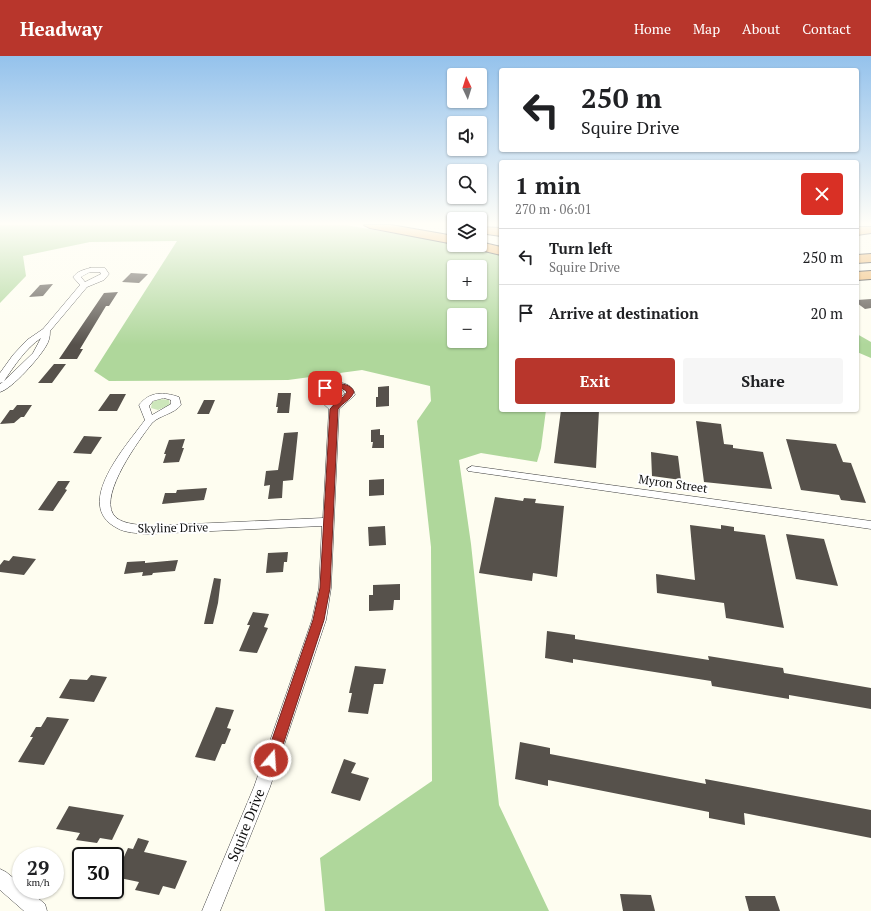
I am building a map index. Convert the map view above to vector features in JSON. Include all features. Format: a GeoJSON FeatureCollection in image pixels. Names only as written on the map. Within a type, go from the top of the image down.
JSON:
{"type":"FeatureCollection","features":[{"type":"Feature","properties":{"kind":"highway"},"geometry":{"type":"LineString","coordinates":[[859,275],[871,274]]}},
{"type":"Feature","properties":{"kind":"street"},"geometry":{"type":"LineString","coordinates":[[0,380],[16,357],[36,337],[46,331],[84,285]]}},
{"type":"Feature","properties":{"kind":"street"},"geometry":{"type":"LineString","coordinates":[[0,389],[17,375],[34,357],[44,342],[46,331]]}},
{"type":"Feature","properties":{"kind":"street"},"geometry":{"type":"LineString","coordinates":[[16,357],[34,357]]}},
{"type":"Feature","properties":{"kind":"street","name":"Squire Drive"},"geometry":{"type":"LineString","coordinates":[[211,911],[262,787],[319,620],[325,588],[334,409]]}},
{"type":"Feature","properties":{"kind":"street","name":"Skyline Drive"},"geometry":{"type":"LineString","coordinates":[[150,420],[115,473],[105,492],[104,503],[106,514],[116,523],[131,529],[147,530],[329,522]]}},
{"type":"Feature","properties":{"kind":"street","name":"Myron Street"},"geometry":{"type":"LineString","coordinates":[[472,468],[871,525]]}},
{"type":"Feature","properties":{"kind":"street"},"geometry":{"type":"LineString","coordinates":[[0,878],[38,911]]}},
{"type":"Feature","properties":{"kind":"green space"},"geometry":{"type":"Polygon","coordinates":[[[0,265],[24,265],[26,276],[0,303],[0,265]]]}},
{"type":"Feature","properties":{"kind":"green space"},"geometry":{"type":"Polygon","coordinates":[[[162,265],[447,265],[447,300],[487,300],[487,265],[499,265],[499,412],[546,412],[541,448],[537,462],[481,453],[459,460],[471,544],[499,805],[549,911],[325,911],[320,858],[432,781],[431,547],[417,421],[431,401],[430,386],[362,370],[288,380],[109,381],[94,371],[162,265]]]}},
{"type":"Feature","properties":{"kind":"green space"},"geometry":{"type":"Polygon","coordinates":[[[859,335],[871,342],[871,358],[859,353],[859,335]]]}},
{"type":"Feature","properties":{"kind":"green space"},"geometry":{"type":"Polygon","coordinates":[[[160,399],[169,400],[170,405],[158,410],[151,408],[152,402],[160,399]]]}},
{"type":"Feature","properties":{"kind":"building"},"geometry":{"type":"Polygon","coordinates":[[[131,273],[148,274],[139,283],[122,282],[131,273]]]}},
{"type":"Feature","properties":{"kind":"building"},"geometry":{"type":"Polygon","coordinates":[[[53,284],[43,296],[29,297],[40,285],[53,284]]]}},
{"type":"Feature","properties":{"kind":"building"},"geometry":{"type":"Polygon","coordinates":[[[118,292],[109,306],[106,306],[80,349],[83,349],[77,359],[59,359],[104,293],[118,292]]]}},
{"type":"Feature","properties":{"kind":"building"},"geometry":{"type":"Polygon","coordinates":[[[871,299],[871,308],[865,309],[859,304],[859,300],[871,299]]]}},
{"type":"Feature","properties":{"kind":"building"},"geometry":{"type":"Polygon","coordinates":[[[54,364],[66,364],[52,383],[38,383],[54,364]]]}},
{"type":"Feature","properties":{"kind":"building"},"geometry":{"type":"Polygon","coordinates":[[[389,386],[389,406],[376,407],[378,387],[389,386]]]}},
{"type":"Feature","properties":{"kind":"building"},"geometry":{"type":"Polygon","coordinates":[[[278,393],[291,393],[289,413],[277,413],[278,407],[276,407],[278,393]]]}},
{"type":"Feature","properties":{"kind":"building"},"geometry":{"type":"Polygon","coordinates":[[[110,394],[126,394],[117,411],[98,411],[110,394]]]}},
{"type":"Feature","properties":{"kind":"building"},"geometry":{"type":"Polygon","coordinates":[[[204,400],[215,400],[209,414],[197,414],[204,400]]]}},
{"type":"Feature","properties":{"kind":"building"},"geometry":{"type":"Polygon","coordinates":[[[17,405],[32,405],[24,417],[21,417],[14,423],[0,424],[10,410],[13,410],[17,405]]]}},
{"type":"Feature","properties":{"kind":"building"},"geometry":{"type":"Polygon","coordinates":[[[561,412],[599,412],[596,468],[554,463],[561,412]]]}},
{"type":"Feature","properties":{"kind":"building"},"geometry":{"type":"Polygon","coordinates":[[[696,421],[721,424],[724,444],[733,445],[733,448],[763,452],[772,489],[704,482],[696,421]]]}},
{"type":"Feature","properties":{"kind":"building"},"geometry":{"type":"Polygon","coordinates":[[[380,429],[380,435],[384,435],[384,448],[372,448],[373,442],[371,442],[371,430],[380,429]]]}},
{"type":"Feature","properties":{"kind":"building"},"geometry":{"type":"Polygon","coordinates":[[[298,432],[293,480],[283,481],[282,498],[268,499],[270,485],[264,486],[266,471],[278,470],[284,433],[298,432]]]}},
{"type":"Feature","properties":{"kind":"building"},"geometry":{"type":"Polygon","coordinates":[[[84,436],[102,437],[91,454],[73,453],[84,436]]]}},
{"type":"Feature","properties":{"kind":"building"},"geometry":{"type":"Polygon","coordinates":[[[185,439],[182,448],[184,448],[179,462],[163,463],[166,454],[164,454],[169,440],[185,439]]]}},
{"type":"Feature","properties":{"kind":"building"},"geometry":{"type":"Polygon","coordinates":[[[786,439],[836,444],[843,462],[851,463],[866,503],[841,500],[839,495],[801,490],[786,439]]]}},
{"type":"Feature","properties":{"kind":"building"},"geometry":{"type":"Polygon","coordinates":[[[651,452],[678,456],[681,480],[652,476],[651,452]]]}},
{"type":"Feature","properties":{"kind":"building"},"geometry":{"type":"Polygon","coordinates":[[[384,479],[384,495],[369,496],[369,480],[384,479]]]}},
{"type":"Feature","properties":{"kind":"building"},"geometry":{"type":"Polygon","coordinates":[[[58,481],[70,481],[65,489],[67,490],[53,511],[38,510],[58,481]]]}},
{"type":"Feature","properties":{"kind":"building"},"geometry":{"type":"Polygon","coordinates":[[[207,488],[204,500],[162,504],[165,493],[176,493],[177,490],[207,488]]]}},
{"type":"Feature","properties":{"kind":"building"},"geometry":{"type":"Polygon","coordinates":[[[495,497],[523,501],[524,498],[536,499],[535,503],[564,506],[557,577],[533,573],[532,581],[479,573],[495,497]]]}},
{"type":"Feature","properties":{"kind":"building"},"geometry":{"type":"Polygon","coordinates":[[[690,525],[721,529],[721,525],[734,527],[734,531],[765,535],[784,628],[726,618],[724,603],[657,593],[656,574],[695,580],[690,525]]]}},
{"type":"Feature","properties":{"kind":"building"},"geometry":{"type":"Polygon","coordinates":[[[385,526],[386,545],[369,546],[368,527],[385,526]]]}},
{"type":"Feature","properties":{"kind":"building"},"geometry":{"type":"Polygon","coordinates":[[[786,534],[824,539],[838,586],[796,579],[786,534]]]}},
{"type":"Feature","properties":{"kind":"building"},"geometry":{"type":"Polygon","coordinates":[[[288,552],[287,562],[284,562],[283,572],[266,573],[268,553],[288,552]]]}},
{"type":"Feature","properties":{"kind":"building"},"geometry":{"type":"Polygon","coordinates":[[[13,556],[36,559],[24,575],[0,572],[0,565],[4,560],[9,561],[13,556]]]}},
{"type":"Feature","properties":{"kind":"building"},"geometry":{"type":"Polygon","coordinates":[[[178,560],[175,571],[153,573],[152,575],[142,576],[143,572],[124,574],[127,562],[145,561],[145,563],[178,560]]]}},
{"type":"Feature","properties":{"kind":"building"},"geometry":{"type":"Polygon","coordinates":[[[214,578],[221,579],[218,603],[213,624],[204,624],[214,578]]]}},
{"type":"Feature","properties":{"kind":"building"},"geometry":{"type":"Polygon","coordinates":[[[400,584],[400,600],[394,600],[393,610],[369,611],[369,595],[373,595],[373,585],[400,584]]]}},
{"type":"Feature","properties":{"kind":"building"},"geometry":{"type":"Polygon","coordinates":[[[253,612],[269,614],[264,627],[268,628],[257,653],[239,651],[250,625],[247,625],[253,612]]]}},
{"type":"Feature","properties":{"kind":"building"},"geometry":{"type":"Polygon","coordinates":[[[547,631],[575,635],[575,639],[709,660],[708,656],[783,668],[784,673],[871,688],[871,709],[789,695],[789,699],[712,686],[711,681],[573,659],[573,663],[545,658],[547,631]]]}},
{"type":"Feature","properties":{"kind":"building"},"geometry":{"type":"Polygon","coordinates":[[[355,666],[386,669],[383,684],[374,684],[368,714],[348,712],[352,693],[349,693],[355,666]]]}},
{"type":"Feature","properties":{"kind":"building"},"geometry":{"type":"Polygon","coordinates":[[[91,675],[107,677],[94,702],[59,698],[70,679],[87,680],[91,675]]]}},
{"type":"Feature","properties":{"kind":"building"},"geometry":{"type":"Polygon","coordinates":[[[216,707],[234,710],[227,728],[231,729],[225,744],[222,744],[215,761],[195,757],[216,707]]]}},
{"type":"Feature","properties":{"kind":"building"},"geometry":{"type":"Polygon","coordinates":[[[47,717],[69,719],[44,765],[18,762],[33,737],[30,737],[36,727],[41,727],[47,717]]]}},
{"type":"Feature","properties":{"kind":"building"},"geometry":{"type":"Polygon","coordinates":[[[520,742],[550,748],[550,754],[706,784],[705,779],[871,810],[871,838],[744,813],[745,825],[709,818],[709,812],[548,780],[548,786],[515,779],[520,742]]]}},
{"type":"Feature","properties":{"kind":"building"},"geometry":{"type":"Polygon","coordinates":[[[344,759],[356,763],[351,773],[369,778],[360,801],[331,793],[344,759]]]}},
{"type":"Feature","properties":{"kind":"building"},"geometry":{"type":"Polygon","coordinates":[[[69,806],[124,815],[112,840],[100,838],[97,843],[76,840],[80,833],[56,829],[69,806]]]}},
{"type":"Feature","properties":{"kind":"building"},"geometry":{"type":"Polygon","coordinates":[[[138,838],[149,841],[144,852],[187,861],[175,889],[163,886],[159,895],[135,890],[139,882],[124,879],[124,857],[128,848],[133,849],[138,838]]]}},
{"type":"Feature","properties":{"kind":"building"},"geometry":{"type":"Polygon","coordinates":[[[620,894],[651,895],[655,911],[623,911],[620,894]]]}},
{"type":"Feature","properties":{"kind":"building"},"geometry":{"type":"Polygon","coordinates":[[[745,896],[775,896],[780,911],[749,911],[745,896]]]}},
{"type":"Feature","properties":{"kind":"route"},"geometry":{"type":"LineString","coordinates":[[271,760],[319,620],[325,588],[334,409],[350,395],[350,390],[343,386],[334,385],[325,388]]}}]}
